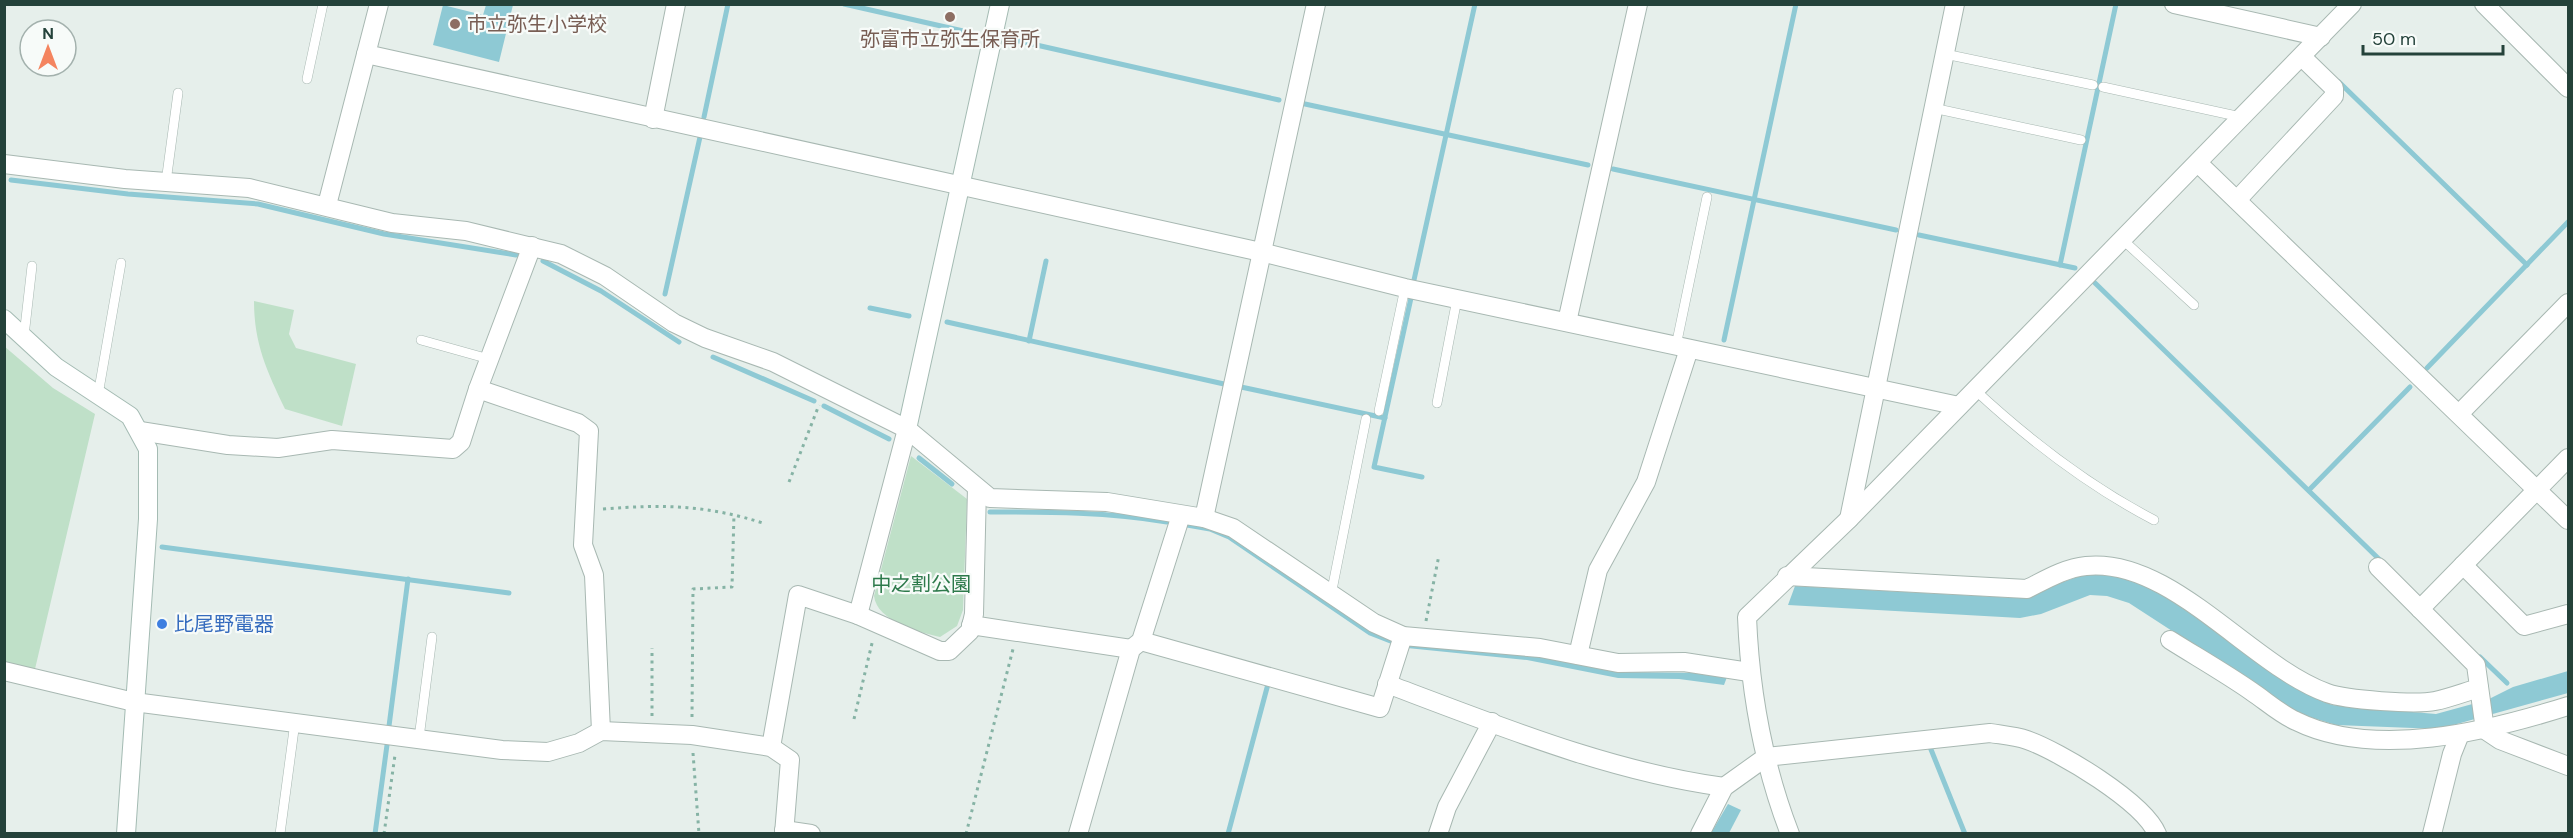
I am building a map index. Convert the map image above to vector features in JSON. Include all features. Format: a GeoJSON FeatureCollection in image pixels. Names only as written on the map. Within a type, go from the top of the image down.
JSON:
{"type":"FeatureCollection","features":[{"type":"Feature","properties":{"kind":"street"},"geometry":{"type":"LineString","coordinates":[[327,205],[380,4]]}},
{"type":"Feature","properties":{"kind":"street"},"geometry":{"type":"LineString","coordinates":[[653,118],[676,4]]}},
{"type":"Feature","properties":{"kind":"street"},"geometry":{"type":"LineString","coordinates":[[858,615],[907,429],[1000,4]]}},
{"type":"Feature","properties":{"kind":"street"},"geometry":{"type":"LineString","coordinates":[[1204,518],[1316,4]]}},
{"type":"Feature","properties":{"kind":"street"},"geometry":{"type":"LineString","coordinates":[[1567,322],[1638,4]]}},
{"type":"Feature","properties":{"kind":"street"},"geometry":{"type":"LineString","coordinates":[[1849,519],[1873,389],[1955,4]]}},
{"type":"Feature","properties":{"kind":"street"},"geometry":{"type":"LineString","coordinates":[[2174,4],[2321,37]]}},
{"type":"Feature","properties":{"kind":"street"},"geometry":{"type":"LineString","coordinates":[[1790,834],[1766,757],[1749,672],[1747,617],[1787,576],[1849,519],[1974,389],[2199,164],[2352,4]]}},
{"type":"Feature","properties":{"kind":"street"},"geometry":{"type":"LineString","coordinates":[[2484,4],[2568,88]]}},
{"type":"Feature","properties":{"kind":"street"},"geometry":{"type":"LineString","coordinates":[[366,54],[1262,252],[1405,288],[1959,406]]}},
{"type":"Feature","properties":{"kind":"street"},"geometry":{"type":"LineString","coordinates":[[2237,200],[2334,96],[2334,88],[2302,57]]}},
{"type":"Feature","properties":{"kind":"street"},"geometry":{"type":"LineString","coordinates":[[4,164],[166,182],[249,188],[327,205],[392,223],[466,231],[532,246],[584,264],[674,323],[705,338],[773,362],[907,429],[990,498],[1107,502],[1204,518],[1233,528],[1374,623],[1403,636],[1486,642],[1618,663],[1684,662],[1749,672]]}},
{"type":"Feature","properties":{"kind":"street"},"geometry":{"type":"LineString","coordinates":[[2199,164],[2568,520]]}},
{"type":"Feature","properties":{"kind":"street"},"geometry":{"type":"LineString","coordinates":[[140,430],[228,445],[258,447],[278,448],[332,440],[453,449],[461,442],[478,389],[532,246]]}},
{"type":"Feature","properties":{"kind":"street"},"geometry":{"type":"LineString","coordinates":[[2459,414],[2568,303]]}},
{"type":"Feature","properties":{"kind":"street"},"geometry":{"type":"LineString","coordinates":[[4,319],[56,367],[130,416],[140,430],[148,448],[150,469],[126,834]]}},
{"type":"Feature","properties":{"kind":"street"},"geometry":{"type":"LineString","coordinates":[[1578,655],[1598,570],[1646,482],[1682,347]]}},
{"type":"Feature","properties":{"kind":"street"},"geometry":{"type":"LineString","coordinates":[[478,389],[578,423],[589,431],[584,545],[594,575],[601,731]]}},
{"type":"Feature","properties":{"kind":"street"},"geometry":{"type":"LineString","coordinates":[[2420,609],[2568,458]]}},
{"type":"Feature","properties":{"kind":"street"},"geometry":{"type":"LineString","coordinates":[[771,747],[798,595],[858,615],[940,651],[949,651],[970,631],[977,488]]}},
{"type":"Feature","properties":{"kind":"street"},"geometry":{"type":"LineString","coordinates":[[1078,834],[1136,645],[1181,515]]}},
{"type":"Feature","properties":{"kind":"street"},"geometry":{"type":"LineString","coordinates":[[2463,565],[2524,626],[2568,614]]}},
{"type":"Feature","properties":{"kind":"street"},"geometry":{"type":"LineString","coordinates":[[1787,576],[2027,589],[2060,573],[2084,566],[2111,567],[2128,570],[2172,591],[2269,660],[2306,684],[2329,694],[2359,699],[2434,702],[2480,692]]}},
{"type":"Feature","properties":{"kind":"street"},"geometry":{"type":"LineString","coordinates":[[2378,567],[2476,665],[2484,725],[2500,740],[2568,766]]}},
{"type":"Feature","properties":{"kind":"street"},"geometry":{"type":"LineString","coordinates":[[971,625],[1136,645],[1380,708],[1403,636]]}},
{"type":"Feature","properties":{"kind":"street"},"geometry":{"type":"LineString","coordinates":[[2170,640],[2295,721],[2337,737],[2389,739],[2460,734],[2484,725],[2568,706]]}},
{"type":"Feature","properties":{"kind":"street"},"geometry":{"type":"LineString","coordinates":[[4,671],[134,702],[502,750],[548,752],[579,743],[601,731],[692,735],[771,747],[790,760],[784,832],[811,834]]}},
{"type":"Feature","properties":{"kind":"street"},"geometry":{"type":"LineString","coordinates":[[1387,684],[1648,774],[1724,787]]}},
{"type":"Feature","properties":{"kind":"street"},"geometry":{"type":"LineString","coordinates":[[1438,834],[1448,807],[1492,722]]}},
{"type":"Feature","properties":{"kind":"street"},"geometry":{"type":"LineString","coordinates":[[1700,834],[1724,787],[1766,757],[1990,733],[2026,739],[2077,765],[2128,800],[2153,824],[2157,834]]}},
{"type":"Feature","properties":{"kind":"street"},"geometry":{"type":"LineString","coordinates":[[2432,834],[2452,754],[2460,734]]}},
{"type":"Feature","properties":{"kind":"lane"},"geometry":{"type":"LineString","coordinates":[[307,80],[323,4]]}},
{"type":"Feature","properties":{"kind":"lane"},"geometry":{"type":"LineString","coordinates":[[1945,54],[2244,117]]}},
{"type":"Feature","properties":{"kind":"lane"},"geometry":{"type":"LineString","coordinates":[[166,182],[178,93]]}},
{"type":"Feature","properties":{"kind":"lane"},"geometry":{"type":"LineString","coordinates":[[1933,108],[2081,140]]}},
{"type":"Feature","properties":{"kind":"lane"},"geometry":{"type":"LineString","coordinates":[[1682,347],[1707,197]]}},
{"type":"Feature","properties":{"kind":"lane"},"geometry":{"type":"LineString","coordinates":[[2123,240],[2194,305]]}},
{"type":"Feature","properties":{"kind":"lane"},"geometry":{"type":"LineString","coordinates":[[98,395],[121,263]]}},
{"type":"Feature","properties":{"kind":"lane"},"geometry":{"type":"LineString","coordinates":[[23,337],[32,267]]}},
{"type":"Feature","properties":{"kind":"lane"},"geometry":{"type":"LineString","coordinates":[[1379,411],[1405,288]]}},
{"type":"Feature","properties":{"kind":"lane"},"geometry":{"type":"LineString","coordinates":[[1437,403],[1457,299]]}},
{"type":"Feature","properties":{"kind":"lane"},"geometry":{"type":"LineString","coordinates":[[421,340],[489,359]]}},
{"type":"Feature","properties":{"kind":"lane"},"geometry":{"type":"LineString","coordinates":[[1974,389],[2024,435],[2077,475],[2112,498],[2154,520]]}},
{"type":"Feature","properties":{"kind":"lane"},"geometry":{"type":"LineString","coordinates":[[1331,595],[1366,419]]}},
{"type":"Feature","properties":{"kind":"lane"},"geometry":{"type":"LineString","coordinates":[[418,738],[432,637]]}},
{"type":"Feature","properties":{"kind":"lane"},"geometry":{"type":"LineString","coordinates":[[280,834],[295,722]]}},
{"type":"Feature","properties":{"kind":"path"},"geometry":{"type":"LineString","coordinates":[[789,482],[825,389]]}},
{"type":"Feature","properties":{"kind":"path"},"geometry":{"type":"LineString","coordinates":[[584,511],[648,505],[711,508],[766,524]]}},
{"type":"Feature","properties":{"kind":"path"},"geometry":{"type":"LineString","coordinates":[[699,834],[692,735],[693,589],[732,587],[734,514]]}},
{"type":"Feature","properties":{"kind":"path"},"geometry":{"type":"LineString","coordinates":[[1423,637],[1439,555]]}},
{"type":"Feature","properties":{"kind":"path"},"geometry":{"type":"LineString","coordinates":[[854,719],[876,623]]}},
{"type":"Feature","properties":{"kind":"path"},"geometry":{"type":"LineString","coordinates":[[966,834],[1017,632]]}},
{"type":"Feature","properties":{"kind":"path"},"geometry":{"type":"LineString","coordinates":[[652,648],[652,733]]}},
{"type":"Feature","properties":{"kind":"path"},"geometry":{"type":"LineString","coordinates":[[384,834],[398,735]]}},
{"type":"Feature","properties":{"kind":"green space"},"geometry":{"type":"Polygon","coordinates":[[[254,301],[294,310],[289,334],[296,348],[356,364],[342,426],[285,409],[267,369],[259,344],[254,301]]]}},
{"type":"Feature","properties":{"kind":"green space"},"geometry":{"type":"Polygon","coordinates":[[[4,346],[53,388],[95,414],[35,669],[5,662],[4,346]]]}},
{"type":"Feature","properties":{"kind":"green space","name":"中之割公園"},"geometry":{"type":"Polygon","coordinates":[[[911,456],[967,499],[963,610],[957,626],[940,637],[890,619],[877,605],[874,596],[911,456]]]}},
{"type":"Feature","properties":{"kind":"water"},"geometry":{"type":"Polygon","coordinates":[[[443,5],[483,15],[486,5],[513,5],[499,62],[433,45],[443,5]]]}},
{"type":"Feature","properties":{"kind":"water"},"geometry":{"type":"Polygon","coordinates":[[[2091,574],[2131,578],[2159,592],[2302,691],[2332,705],[2436,714],[2487,700],[2513,687],[2568,671],[2568,693],[2439,729],[2336,725],[2300,714],[2129,603],[2107,596],[2090,595],[2041,614],[2020,618],[1788,605],[1795,586],[2017,598],[2091,574]]]}},
{"type":"Feature","properties":{"kind":"water"},"geometry":{"type":"Polygon","coordinates":[[[1413,643],[1513,651],[1619,672],[1705,673],[1727,677],[1724,685],[1679,679],[1618,678],[1527,660],[1407,648],[1413,643]]]}},
{"type":"Feature","properties":{"kind":"water"},"geometry":{"type":"Polygon","coordinates":[[[1728,804],[1741,810],[1729,833],[1711,833],[1728,804]]]}},
{"type":"Feature","properties":{"kind":"waterway"},"geometry":{"type":"LineString","coordinates":[[704,117],[728,4]]}},
{"type":"Feature","properties":{"kind":"waterway"},"geometry":{"type":"LineString","coordinates":[[844,4],[972,33]]}},
{"type":"Feature","properties":{"kind":"waterway"},"geometry":{"type":"LineString","coordinates":[[1414,280],[1475,4]]}},
{"type":"Feature","properties":{"kind":"waterway"},"geometry":{"type":"LineString","coordinates":[[1724,340],[1796,4]]}},
{"type":"Feature","properties":{"kind":"waterway"},"geometry":{"type":"LineString","coordinates":[[2060,265],[2116,4]]}},
{"type":"Feature","properties":{"kind":"waterway"},"geometry":{"type":"LineString","coordinates":[[1010,39],[1279,100]]}},
{"type":"Feature","properties":{"kind":"waterway"},"geometry":{"type":"LineString","coordinates":[[2339,82],[2527,265]]}},
{"type":"Feature","properties":{"kind":"waterway"},"geometry":{"type":"LineString","coordinates":[[1305,104],[1588,165]]}},
{"type":"Feature","properties":{"kind":"waterway"},"geometry":{"type":"LineString","coordinates":[[665,294],[700,137]]}},
{"type":"Feature","properties":{"kind":"waterway"},"geometry":{"type":"LineString","coordinates":[[1613,169],[1896,230]]}},
{"type":"Feature","properties":{"kind":"waterway"},"geometry":{"type":"LineString","coordinates":[[11,180],[128,194],[258,204],[384,234],[516,255]]}},
{"type":"Feature","properties":{"kind":"waterway"},"geometry":{"type":"LineString","coordinates":[[2427,368],[2568,222]]}},
{"type":"Feature","properties":{"kind":"waterway"},"geometry":{"type":"LineString","coordinates":[[1919,235],[2075,268]]}},
{"type":"Feature","properties":{"kind":"waterway"},"geometry":{"type":"LineString","coordinates":[[543,261],[601,291],[679,342]]}},
{"type":"Feature","properties":{"kind":"waterway"},"geometry":{"type":"LineString","coordinates":[[1029,341],[1046,261]]}},
{"type":"Feature","properties":{"kind":"waterway"},"geometry":{"type":"LineString","coordinates":[[2095,283],[2382,562]]}},
{"type":"Feature","properties":{"kind":"waterway"},"geometry":{"type":"LineString","coordinates":[[1411,298],[1374,467],[1422,477]]}},
{"type":"Feature","properties":{"kind":"waterway"},"geometry":{"type":"LineString","coordinates":[[870,308],[909,316]]}},
{"type":"Feature","properties":{"kind":"waterway"},"geometry":{"type":"LineString","coordinates":[[947,322],[1224,384]]}},
{"type":"Feature","properties":{"kind":"waterway"},"geometry":{"type":"LineString","coordinates":[[713,357],[814,401]]}},
{"type":"Feature","properties":{"kind":"waterway"},"geometry":{"type":"LineString","coordinates":[[1241,387],[1385,418]]}},
{"type":"Feature","properties":{"kind":"waterway"},"geometry":{"type":"LineString","coordinates":[[2309,490],[2410,387]]}},
{"type":"Feature","properties":{"kind":"waterway"},"geometry":{"type":"LineString","coordinates":[[824,406],[889,439]]}},
{"type":"Feature","properties":{"kind":"waterway"},"geometry":{"type":"LineString","coordinates":[[919,458],[952,484]]}},
{"type":"Feature","properties":{"kind":"waterway"},"geometry":{"type":"LineString","coordinates":[[990,512],[1101,514],[1167,522]]}},
{"type":"Feature","properties":{"kind":"waterway"},"geometry":{"type":"LineString","coordinates":[[1187,525],[1210,529],[1229,537],[1370,633],[1393,642]]}},
{"type":"Feature","properties":{"kind":"waterway"},"geometry":{"type":"LineString","coordinates":[[162,547],[509,593]]}},
{"type":"Feature","properties":{"kind":"waterway"},"geometry":{"type":"LineString","coordinates":[[389,726],[408,579]]}},
{"type":"Feature","properties":{"kind":"waterway"},"geometry":{"type":"LineString","coordinates":[[2480,657],[2507,683]]}},
{"type":"Feature","properties":{"kind":"waterway"},"geometry":{"type":"LineString","coordinates":[[1228,834],[1268,684]]}},
{"type":"Feature","properties":{"kind":"waterway"},"geometry":{"type":"LineString","coordinates":[[375,834],[387,745]]}},
{"type":"Feature","properties":{"kind":"waterway"},"geometry":{"type":"LineString","coordinates":[[1930,747],[1965,834]]}},
{"type":"Feature","properties":{"kind":"place","name":"弥富市立弥生保育所"},"geometry":{"type":"Point","coordinates":[950,17]}},
{"type":"Feature","properties":{"kind":"place","name":"市立弥生小学校"},"geometry":{"type":"Point","coordinates":[455,24]}},
{"type":"Feature","properties":{"kind":"place","name":"比尾野電器"},"geometry":{"type":"Point","coordinates":[162,624]}}]}
